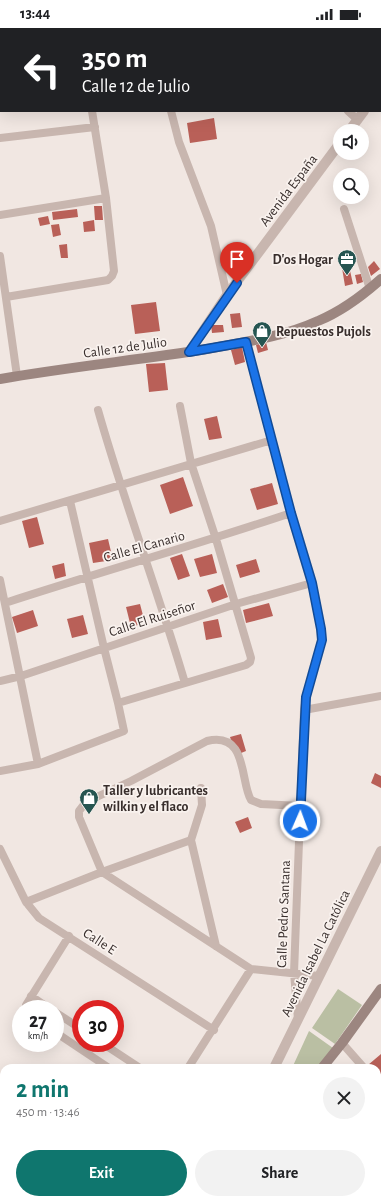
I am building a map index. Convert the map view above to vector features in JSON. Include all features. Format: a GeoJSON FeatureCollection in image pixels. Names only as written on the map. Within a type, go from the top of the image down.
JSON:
{"type":"FeatureCollection","features":[{"type":"Feature","properties":{"kind":"main road","name":"Calle 12 de Julio"},"geometry":{"type":"LineString","coordinates":[[0,379],[189,352],[275,336],[318,321],[354,302],[381,279]]}},
{"type":"Feature","properties":{"kind":"main road"},"geometry":{"type":"LineString","coordinates":[[325,1064],[381,989]]}},
{"type":"Feature","properties":{"kind":"street"},"geometry":{"type":"LineString","coordinates":[[6,297],[108,280],[112,276],[114,271],[106,198],[92,112]]}},
{"type":"Feature","properties":{"kind":"street"},"geometry":{"type":"LineString","coordinates":[[171,112],[179,142],[211,226],[227,295]]}},
{"type":"Feature","properties":{"kind":"street"},"geometry":{"type":"LineString","coordinates":[[349,112],[358,120]]}},
{"type":"Feature","properties":{"kind":"street"},"geometry":{"type":"LineString","coordinates":[[355,124],[363,112]]}},
{"type":"Feature","properties":{"kind":"street"},"geometry":{"type":"LineString","coordinates":[[0,138],[95,127]]}},
{"type":"Feature","properties":{"kind":"street","name":"Avenida España"},"geometry":{"type":"LineString","coordinates":[[189,352],[227,295],[333,152]]}},
{"type":"Feature","properties":{"kind":"street"},"geometry":{"type":"LineString","coordinates":[[0,215],[106,198]]}},
{"type":"Feature","properties":{"kind":"street"},"geometry":{"type":"LineString","coordinates":[[344,209],[370,289]]}},
{"type":"Feature","properties":{"kind":"street"},"geometry":{"type":"LineString","coordinates":[[0,256],[17,376]]}},
{"type":"Feature","properties":{"kind":"street","name":"Calle Pedro Santana"},"geometry":{"type":"LineString","coordinates":[[246,342],[291,513],[312,583],[322,640],[306,697],[304,710],[294,973],[298,1020]]}},
{"type":"Feature","properties":{"kind":"street"},"geometry":{"type":"LineString","coordinates":[[118,703],[246,665],[250,662],[251,658],[216,539],[191,464],[180,406]]}},
{"type":"Feature","properties":{"kind":"street"},"geometry":{"type":"LineString","coordinates":[[98,410],[120,486],[168,627],[185,683]]}},
{"type":"Feature","properties":{"kind":"street"},"geometry":{"type":"LineString","coordinates":[[0,521],[272,440]]}},
{"type":"Feature","properties":{"kind":"street"},"geometry":{"type":"LineString","coordinates":[[0,771],[38,764],[124,731],[70,501]]}},
{"type":"Feature","properties":{"kind":"street","name":"Calle El Canario"},"geometry":{"type":"LineString","coordinates":[[5,603],[87,576],[216,539],[291,513]]}},
{"type":"Feature","properties":{"kind":"street"},"geometry":{"type":"LineString","coordinates":[[0,580],[5,603],[3,613],[21,676],[38,764]]}},
{"type":"Feature","properties":{"kind":"street","name":"Calle El Ruiseñor"},"geometry":{"type":"LineString","coordinates":[[0,681],[21,676],[236,604],[312,583]]}},
{"type":"Feature","properties":{"kind":"street"},"geometry":{"type":"LineString","coordinates":[[304,710],[381,696]]}},
{"type":"Feature","properties":{"kind":"street"},"geometry":{"type":"LineString","coordinates":[[301,806],[255,803],[248,796],[242,762],[238,754],[224,741],[215,739],[207,741],[131,781],[86,802],[79,811],[80,823],[102,872],[251,969],[319,976]]}},
{"type":"Feature","properties":{"kind":"street"},"geometry":{"type":"LineString","coordinates":[[201,788],[202,805],[192,840],[216,946]]}},
{"type":"Feature","properties":{"kind":"street"},"geometry":{"type":"LineString","coordinates":[[26,902],[102,872],[192,840]]}},
{"type":"Feature","properties":{"kind":"street","name":"Calle E"},"geometry":{"type":"LineString","coordinates":[[0,849],[26,902],[39,918],[214,1030]]}},
{"type":"Feature","properties":{"kind":"street","name":"Avenida Isabel La Católica"},"geometry":{"type":"LineString","coordinates":[[276,1064],[381,851]]}},
{"type":"Feature","properties":{"kind":"street"},"geometry":{"type":"LineString","coordinates":[[29,1000],[69,936]]}},
{"type":"Feature","properties":{"kind":"street"},"geometry":{"type":"LineString","coordinates":[[191,1064],[214,1030],[251,969]]}},
{"type":"Feature","properties":{"kind":"street"},"geometry":{"type":"LineString","coordinates":[[31,996],[37,1000]]}},
{"type":"Feature","properties":{"kind":"street"},"geometry":{"type":"LineString","coordinates":[[64,1038],[103,1064]]}},
{"type":"Feature","properties":{"kind":"street"},"geometry":{"type":"LineString","coordinates":[[342,1043],[360,1064]]}},
{"type":"Feature","properties":{"kind":"street"},"geometry":{"type":"LineString","coordinates":[[116,1052],[134,1064]]}},
{"type":"Feature","properties":{"kind":"green space"},"geometry":{"type":"Polygon","coordinates":[[[338,989],[362,1005],[335,1044],[312,1028],[338,989]]]}},
{"type":"Feature","properties":{"kind":"green space"},"geometry":{"type":"Polygon","coordinates":[[[309,1031],[333,1048],[320,1064],[294,1064],[309,1031]]]}},
{"type":"Feature","properties":{"kind":"building"},"geometry":{"type":"Polygon","coordinates":[[[214,118],[217,139],[190,143],[187,123],[214,118]]]}},
{"type":"Feature","properties":{"kind":"building"},"geometry":{"type":"Polygon","coordinates":[[[94,206],[102,206],[103,220],[95,220],[94,206]]]}},
{"type":"Feature","properties":{"kind":"building"},"geometry":{"type":"Polygon","coordinates":[[[77,209],[78,217],[53,220],[52,212],[77,209]]]}},
{"type":"Feature","properties":{"kind":"building"},"geometry":{"type":"Polygon","coordinates":[[[48,216],[50,224],[40,226],[38,218],[48,216]]]}},
{"type":"Feature","properties":{"kind":"building"},"geometry":{"type":"Polygon","coordinates":[[[94,220],[95,231],[84,232],[83,222],[94,220]]]}},
{"type":"Feature","properties":{"kind":"building"},"geometry":{"type":"Polygon","coordinates":[[[59,224],[61,235],[53,237],[51,225],[59,224]]]}},
{"type":"Feature","properties":{"kind":"building"},"geometry":{"type":"Polygon","coordinates":[[[67,244],[68,258],[61,258],[59,245],[67,244]]]}},
{"type":"Feature","properties":{"kind":"building"},"geometry":{"type":"Polygon","coordinates":[[[374,261],[380,269],[371,276],[368,267],[374,261]]]}},
{"type":"Feature","properties":{"kind":"building","name":"D'os Hogar"},"geometry":{"type":"Polygon","coordinates":[[[349,266],[353,284],[345,286],[342,268],[349,266]]]}},
{"type":"Feature","properties":{"kind":"building"},"geometry":{"type":"Polygon","coordinates":[[[361,274],[363,282],[357,284],[355,275],[361,274]]]}},
{"type":"Feature","properties":{"kind":"building"},"geometry":{"type":"Polygon","coordinates":[[[156,302],[160,331],[135,334],[131,305],[156,302]]]}},
{"type":"Feature","properties":{"kind":"building"},"geometry":{"type":"Polygon","coordinates":[[[240,313],[242,327],[232,328],[230,314],[240,313]]]}},
{"type":"Feature","properties":{"kind":"building"},"geometry":{"type":"Polygon","coordinates":[[[211,325],[223,325],[224,332],[212,333],[211,325]]]}},
{"type":"Feature","properties":{"kind":"building","name":"Repuestos Pujols"},"geometry":{"type":"Polygon","coordinates":[[[266,342],[268,350],[258,353],[256,345],[266,342]]]}},
{"type":"Feature","properties":{"kind":"building"},"geometry":{"type":"Polygon","coordinates":[[[242,347],[245,362],[235,365],[231,350],[242,347]]]}},
{"type":"Feature","properties":{"kind":"building"},"geometry":{"type":"Polygon","coordinates":[[[165,363],[168,390],[149,392],[146,364],[165,363]]]}},
{"type":"Feature","properties":{"kind":"building"},"geometry":{"type":"Polygon","coordinates":[[[217,416],[222,438],[209,440],[204,419],[217,416]]]}},
{"type":"Feature","properties":{"kind":"building"},"geometry":{"type":"Polygon","coordinates":[[[183,477],[193,506],[170,514],[160,485],[183,477]]]}},
{"type":"Feature","properties":{"kind":"building"},"geometry":{"type":"Polygon","coordinates":[[[272,483],[278,504],[257,510],[250,489],[272,483]]]}},
{"type":"Feature","properties":{"kind":"building"},"geometry":{"type":"Polygon","coordinates":[[[37,517],[44,544],[29,548],[22,521],[37,517]]]}},
{"type":"Feature","properties":{"kind":"building"},"geometry":{"type":"Polygon","coordinates":[[[108,539],[113,560],[93,563],[89,543],[108,539]]]}},
{"type":"Feature","properties":{"kind":"building"},"geometry":{"type":"Polygon","coordinates":[[[182,554],[190,576],[178,580],[170,558],[182,554]]]}},
{"type":"Feature","properties":{"kind":"building"},"geometry":{"type":"Polygon","coordinates":[[[212,554],[217,573],[200,577],[194,559],[212,554]]]}},
{"type":"Feature","properties":{"kind":"building"},"geometry":{"type":"Polygon","coordinates":[[[256,559],[260,572],[240,578],[236,565],[256,559]]]}},
{"type":"Feature","properties":{"kind":"building"},"geometry":{"type":"Polygon","coordinates":[[[64,563],[66,576],[55,579],[52,566],[64,563]]]}},
{"type":"Feature","properties":{"kind":"building"},"geometry":{"type":"Polygon","coordinates":[[[223,584],[228,597],[212,603],[207,590],[223,584]]]}},
{"type":"Feature","properties":{"kind":"building"},"geometry":{"type":"Polygon","coordinates":[[[269,603],[273,616],[246,623],[243,610],[269,603]]]}},
{"type":"Feature","properties":{"kind":"building"},"geometry":{"type":"Polygon","coordinates":[[[140,604],[145,623],[131,627],[126,607],[140,604]]]}},
{"type":"Feature","properties":{"kind":"building"},"geometry":{"type":"Polygon","coordinates":[[[33,610],[38,626],[17,633],[12,617],[33,610]]]}},
{"type":"Feature","properties":{"kind":"building"},"geometry":{"type":"Polygon","coordinates":[[[83,615],[88,634],[72,638],[67,619],[83,615]]]}},
{"type":"Feature","properties":{"kind":"building"},"geometry":{"type":"Polygon","coordinates":[[[218,619],[222,637],[206,640],[203,622],[218,619]]]}},
{"type":"Feature","properties":{"kind":"building"},"geometry":{"type":"Polygon","coordinates":[[[241,734],[246,751],[236,755],[230,737],[241,734]]]}},
{"type":"Feature","properties":{"kind":"building"},"geometry":{"type":"Polygon","coordinates":[[[375,773],[381,776],[381,788],[371,783],[375,773]]]}},
{"type":"Feature","properties":{"kind":"building"},"geometry":{"type":"Polygon","coordinates":[[[248,817],[252,828],[240,833],[235,822],[248,817]]]}},
{"type":"Feature","properties":{"kind":"building"},"geometry":{"type":"Polygon","coordinates":[[[381,1054],[381,1064],[369,1064],[381,1054]]]}},
{"type":"Feature","properties":{"kind":"place","name":"D'os Hogar"},"geometry":{"type":"Point","coordinates":[347,276]}},
{"type":"Feature","properties":{"kind":"place","name":"Repuestos Pujols"},"geometry":{"type":"Point","coordinates":[262,348]}},
{"type":"Feature","properties":{"kind":"place","name":"Taller y lubricantes wilkin y el flaco"},"geometry":{"type":"Point","coordinates":[89,815]}},
{"type":"Feature","properties":{"kind":"route"},"geometry":{"type":"LineString","coordinates":[[237,283],[227,295],[189,352],[246,342],[291,513],[312,583],[322,640],[306,697],[304,710],[300,821]]}}]}
